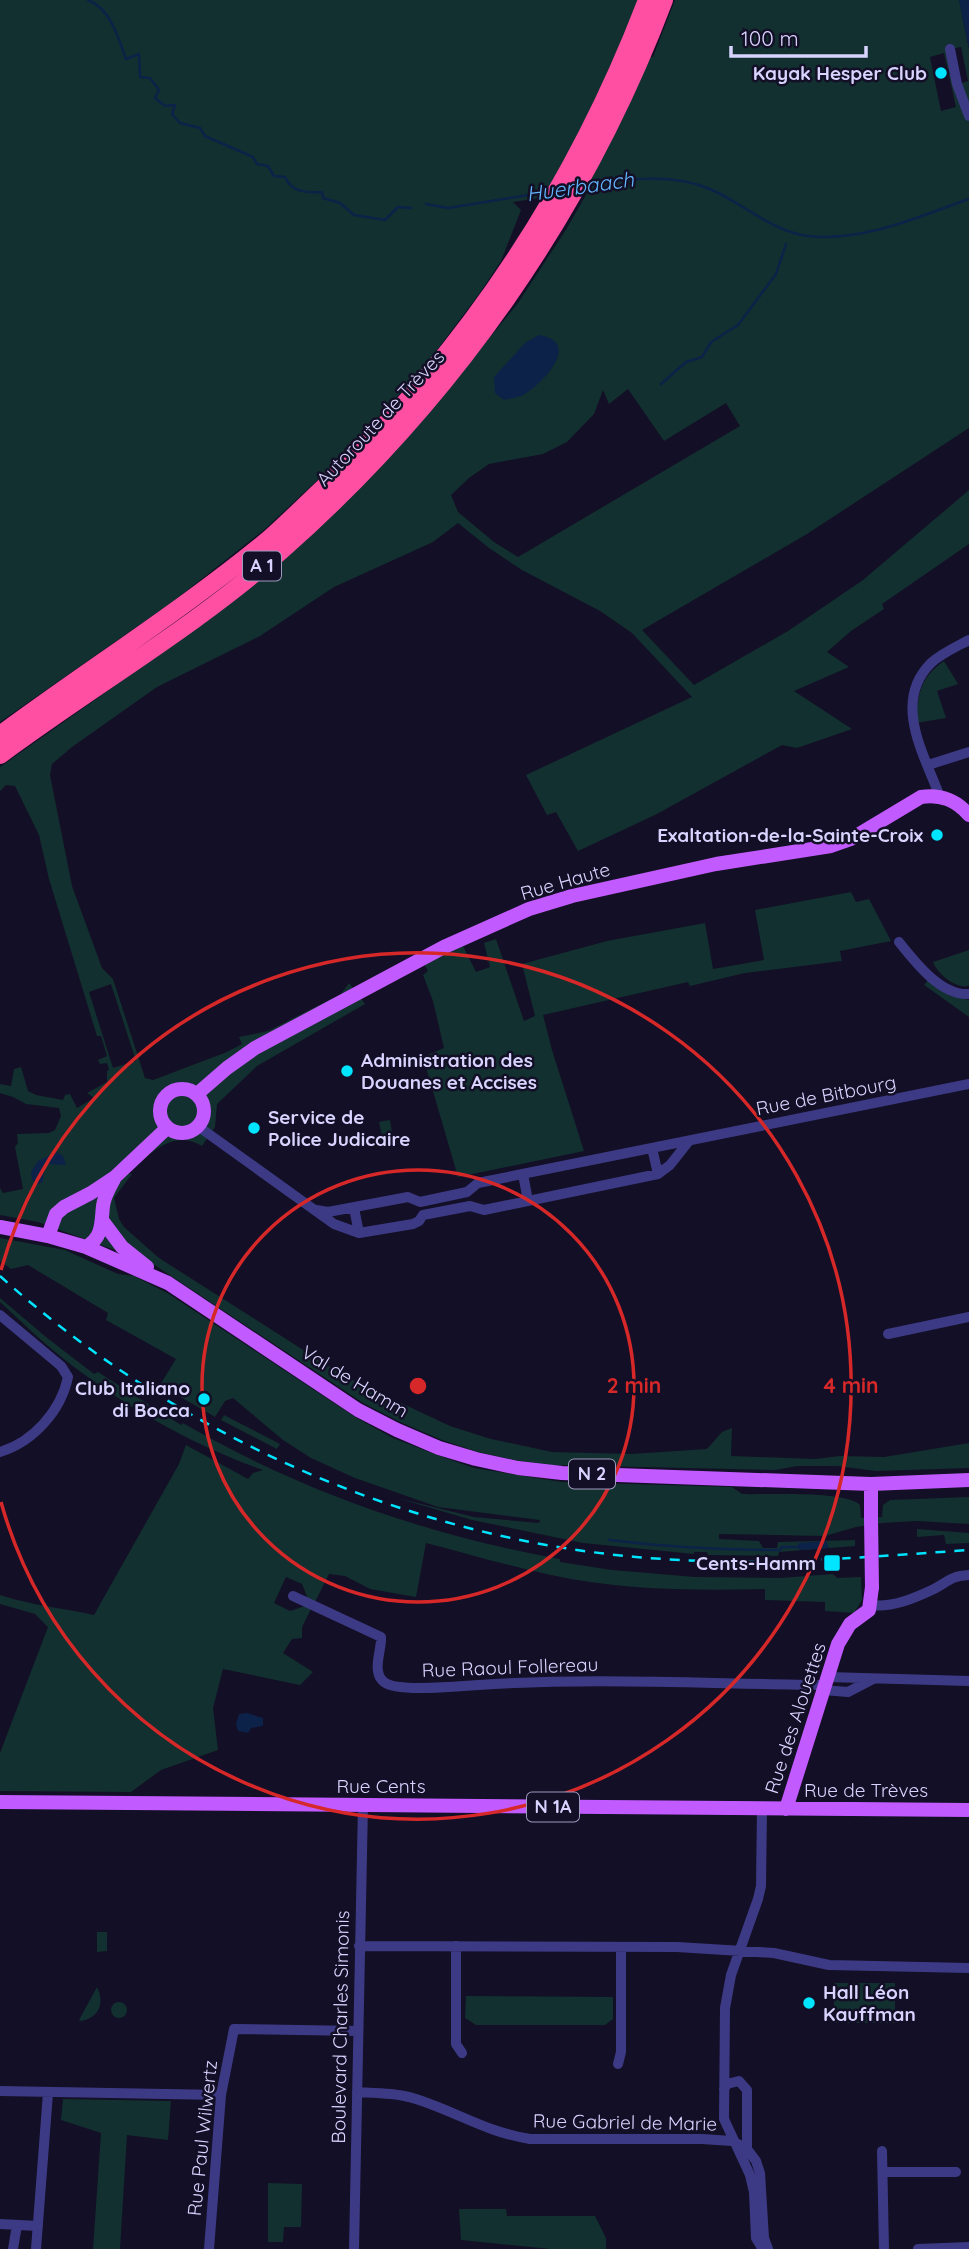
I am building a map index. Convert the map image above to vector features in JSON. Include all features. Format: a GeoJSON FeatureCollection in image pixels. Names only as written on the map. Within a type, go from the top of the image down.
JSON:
{"type":"FeatureCollection","features":[{"type":"Feature","properties":{"kind":"highway","name":"Autoroute de Trèves"},"geometry":{"type":"LineString","coordinates":[[0,755],[188,623],[282,550],[406,426],[447,380],[520,280],[573,196],[610,128],[635,55],[647,0]]}},
{"type":"Feature","properties":{"kind":"highway","name":"Autoroute de Trèves"},"geometry":{"type":"LineString","coordinates":[[0,735],[179,609],[270,538],[394,417],[433,373],[504,276],[559,188],[664,0]]}},
{"type":"Feature","properties":{"kind":"main road","name":"Rue Haute"},"geometry":{"type":"LineString","coordinates":[[197,1094],[255,1048],[444,947],[529,909],[572,895],[701,867],[831,846],[851,839],[912,801],[921,797],[940,797]]}},
{"type":"Feature","properties":{"kind":"main road"},"geometry":{"type":"LineString","coordinates":[[940,797],[961,806],[969,815]]}},
{"type":"Feature","properties":{"kind":"main road"},"geometry":{"type":"LineString","coordinates":[[181,1088],[197,1094],[203,1101],[205,1110],[199,1127],[183,1134],[167,1128],[162,1122],[160,1108],[166,1095],[181,1088]]}},
{"type":"Feature","properties":{"kind":"main road"},"geometry":{"type":"LineString","coordinates":[[48,1236],[56,1214],[115,1177],[167,1128]]}},
{"type":"Feature","properties":{"kind":"main road"},"geometry":{"type":"LineString","coordinates":[[86,1247],[95,1242],[104,1223],[103,1205],[115,1177]]}},
{"type":"Feature","properties":{"kind":"main road"},"geometry":{"type":"LineString","coordinates":[[104,1223],[122,1247],[168,1283]]}},
{"type":"Feature","properties":{"kind":"main road","name":"Val de Hamm"},"geometry":{"type":"LineString","coordinates":[[0,1227],[48,1236],[86,1247],[168,1283],[358,1410],[407,1435],[476,1459],[518,1468],[562,1473],[871,1484],[969,1480]]}},
{"type":"Feature","properties":{"kind":"main road"},"geometry":{"type":"LineString","coordinates":[[871,1484],[871,1605]]}},
{"type":"Feature","properties":{"kind":"main road","name":"Rue des Alouettes"},"geometry":{"type":"LineString","coordinates":[[786,1809],[843,1633],[865,1614],[871,1605]]}},
{"type":"Feature","properties":{"kind":"main road","name":"Rue Cents"},"geometry":{"type":"LineString","coordinates":[[0,1802],[762,1808]]}},
{"type":"Feature","properties":{"kind":"main road","name":"Rue de Trèves"},"geometry":{"type":"LineString","coordinates":[[762,1808],[969,1810]]}},
{"type":"Feature","properties":{"kind":"street"},"geometry":{"type":"LineString","coordinates":[[950,49],[957,84],[967,113]]}},
{"type":"Feature","properties":{"kind":"street"},"geometry":{"type":"LineString","coordinates":[[940,797],[911,716],[912,701],[916,686],[932,662],[969,640]]}},
{"type":"Feature","properties":{"kind":"street"},"geometry":{"type":"LineString","coordinates":[[928,765],[969,752]]}},
{"type":"Feature","properties":{"kind":"street"},"geometry":{"type":"LineString","coordinates":[[899,942],[919,968],[949,990],[969,994]]}},
{"type":"Feature","properties":{"kind":"street","name":"Rue de Bitbourg"},"geometry":{"type":"LineString","coordinates":[[317,1210],[328,1212],[408,1197],[420,1202],[467,1192],[478,1183],[969,1084]]}},
{"type":"Feature","properties":{"kind":"street"},"geometry":{"type":"LineString","coordinates":[[199,1127],[334,1224],[359,1233],[413,1224],[423,1215],[447,1210],[470,1206],[484,1210],[658,1174],[670,1166],[689,1141]]}},
{"type":"Feature","properties":{"kind":"street"},"geometry":{"type":"LineString","coordinates":[[652,1148],[658,1174]]}},
{"type":"Feature","properties":{"kind":"street"},"geometry":{"type":"LineString","coordinates":[[523,1174],[528,1201]]}},
{"type":"Feature","properties":{"kind":"street"},"geometry":{"type":"LineString","coordinates":[[467,1192],[470,1206]]}},
{"type":"Feature","properties":{"kind":"street"},"geometry":{"type":"LineString","coordinates":[[444,1197],[447,1210]]}},
{"type":"Feature","properties":{"kind":"street"},"geometry":{"type":"LineString","coordinates":[[420,1202],[423,1215]]}},
{"type":"Feature","properties":{"kind":"street"},"geometry":{"type":"LineString","coordinates":[[354,1208],[359,1233]]}},
{"type":"Feature","properties":{"kind":"street"},"geometry":{"type":"LineString","coordinates":[[0,1315],[61,1366],[68,1377],[65,1390],[40,1428],[17,1447],[0,1452]]}},
{"type":"Feature","properties":{"kind":"street"},"geometry":{"type":"LineString","coordinates":[[888,1334],[969,1317]]}},
{"type":"Feature","properties":{"kind":"street"},"geometry":{"type":"LineString","coordinates":[[871,1605],[891,1605],[934,1588],[955,1575],[969,1574]]}},
{"type":"Feature","properties":{"kind":"street","name":"Rue Raoul Follereau"},"geometry":{"type":"LineString","coordinates":[[293,1597],[381,1637],[382,1646],[377,1667],[379,1676],[384,1683],[393,1686],[434,1688],[543,1680],[825,1684],[848,1692],[873,1679],[969,1681]]}},
{"type":"Feature","properties":{"kind":"street","name":"Boulevard Charles Simonis"},"geometry":{"type":"LineString","coordinates":[[354,2249],[363,1805]]}},
{"type":"Feature","properties":{"kind":"street"},"geometry":{"type":"LineString","coordinates":[[762,1808],[761,1886],[731,1975],[725,2008],[724,2089],[725,2122],[750,2175],[754,2192],[756,2238],[761,2246],[767,2249]]}},
{"type":"Feature","properties":{"kind":"street"},"geometry":{"type":"LineString","coordinates":[[359,1946],[621,1947],[740,1951],[774,1953],[829,1965],[969,1968]]}},
{"type":"Feature","properties":{"kind":"street"},"geometry":{"type":"LineString","coordinates":[[456,1947],[456,2045],[462,2053]]}},
{"type":"Feature","properties":{"kind":"street"},"geometry":{"type":"LineString","coordinates":[[618,2064],[621,2052],[621,1947]]}},
{"type":"Feature","properties":{"kind":"street","name":"Rue Paul Wilwertz"},"geometry":{"type":"LineString","coordinates":[[209,2249],[220,2095],[234,2029],[358,2031]]}},
{"type":"Feature","properties":{"kind":"street"},"geometry":{"type":"LineString","coordinates":[[724,2089],[733,2081],[744,2084],[747,2090],[747,2149]]}},
{"type":"Feature","properties":{"kind":"street"},"geometry":{"type":"LineString","coordinates":[[0,2091],[220,2095]]}},
{"type":"Feature","properties":{"kind":"street","name":"Rue Gabriel de Marie"},"geometry":{"type":"LineString","coordinates":[[357,2092],[394,2094],[416,2099],[483,2128],[530,2139],[732,2141]]}},
{"type":"Feature","properties":{"kind":"street"},"geometry":{"type":"LineString","coordinates":[[36,2249],[48,2093]]}},
{"type":"Feature","properties":{"kind":"street"},"geometry":{"type":"LineString","coordinates":[[725,2122],[732,2129],[739,2129],[748,2119]]}},
{"type":"Feature","properties":{"kind":"street"},"geometry":{"type":"LineString","coordinates":[[702,2139],[725,2122]]}},
{"type":"Feature","properties":{"kind":"street"},"geometry":{"type":"LineString","coordinates":[[732,2141],[747,2149],[761,2173],[764,2238],[767,2249]]}},
{"type":"Feature","properties":{"kind":"street"},"geometry":{"type":"LineString","coordinates":[[882,2151],[884,2249]]}},
{"type":"Feature","properties":{"kind":"street"},"geometry":{"type":"LineString","coordinates":[[883,2172],[956,2172]]}},
{"type":"Feature","properties":{"kind":"street"},"geometry":{"type":"LineString","coordinates":[[0,2224],[38,2226]]}},
{"type":"Feature","properties":{"kind":"street"},"geometry":{"type":"LineString","coordinates":[[13,2249],[18,2225]]}},
{"type":"Feature","properties":{"kind":"street"},"geometry":{"type":"LineString","coordinates":[[918,2249],[969,2247]]}},
{"type":"Feature","properties":{"kind":"green space"},"geometry":{"type":"Polygon","coordinates":[[[0,0],[638,0],[617,52],[653,57],[675,0],[959,0],[969,49],[969,428],[807,534],[642,630],[694,685],[788,631],[863,580],[969,490],[969,544],[882,604],[884,609],[851,631],[827,652],[849,667],[794,691],[852,729],[797,748],[782,745],[655,815],[578,851],[556,812],[547,815],[526,775],[692,697],[632,633],[600,611],[522,570],[458,523],[433,542],[334,587],[260,636],[157,687],[72,747],[52,764],[50,775],[72,886],[102,968],[113,979],[145,1078],[153,1080],[227,1052],[242,1044],[239,1037],[268,1031],[341,994],[349,983],[365,1004],[257,1066],[217,1104],[215,1127],[202,1146],[191,1141],[171,1142],[153,1152],[128,1174],[132,1174],[114,1198],[119,1219],[124,1227],[159,1258],[344,1376],[450,1426],[491,1439],[552,1452],[631,1454],[707,1449],[722,1432],[732,1428],[731,1456],[815,1459],[840,1456],[884,1457],[969,1443],[969,1468],[876,1471],[837,1466],[797,1466],[775,1470],[552,1465],[478,1452],[442,1440],[363,1403],[153,1264],[38,1222],[0,1215],[0,1188],[3,1193],[23,1189],[15,1147],[18,1143],[17,1134],[49,1133],[55,1130],[61,1116],[59,1108],[26,1104],[0,1093],[0,1084],[11,1086],[14,1069],[21,1067],[28,1091],[63,1100],[65,1095],[70,1094],[77,1108],[94,1098],[87,1093],[107,1082],[109,1070],[107,1063],[100,1064],[98,1060],[107,1056],[101,1036],[97,1036],[49,879],[39,835],[15,786],[6,785],[0,791],[0,767],[194,630],[413,431],[518,303],[588,191],[513,202],[521,210],[501,261],[479,294],[424,367],[342,457],[265,529],[175,600],[0,722],[0,0]],[[961,47],[951,49],[958,84],[968,81],[961,47]],[[944,53],[930,57],[941,111],[956,107],[944,53]],[[628,389],[609,404],[603,390],[594,414],[567,442],[543,454],[489,464],[469,478],[451,495],[458,512],[494,542],[518,557],[740,426],[726,403],[664,441],[628,389]],[[111,984],[89,992],[113,1068],[136,1061],[111,984]]]}},
{"type":"Feature","properties":{"kind":"green space"},"geometry":{"type":"Polygon","coordinates":[[[944,661],[958,684],[937,691],[946,718],[916,723],[921,688],[929,674],[944,661]]]}},
{"type":"Feature","properties":{"kind":"green space"},"geometry":{"type":"Polygon","coordinates":[[[851,892],[856,902],[869,899],[891,941],[840,951],[842,961],[745,973],[690,986],[688,982],[543,1015],[584,1151],[458,1177],[423,1057],[444,1048],[433,1001],[423,975],[428,971],[424,964],[463,946],[476,972],[490,967],[484,943],[496,939],[524,1021],[535,1016],[522,964],[607,941],[705,923],[713,969],[764,960],[755,910],[851,892]]]}},
{"type":"Feature","properties":{"kind":"green space"},"geometry":{"type":"Polygon","coordinates":[[[969,950],[969,986],[948,980],[933,962],[969,950]]]}},
{"type":"Feature","properties":{"kind":"green space"},"geometry":{"type":"Polygon","coordinates":[[[928,980],[950,996],[969,1000],[969,1017],[924,985],[928,980]]]}},
{"type":"Feature","properties":{"kind":"green space"},"geometry":{"type":"Polygon","coordinates":[[[390,1120],[393,1139],[383,1141],[379,1122],[390,1120]]]}},
{"type":"Feature","properties":{"kind":"green space"},"geometry":{"type":"Polygon","coordinates":[[[0,1238],[65,1250],[118,1274],[134,1276],[169,1294],[355,1417],[393,1438],[474,1468],[562,1482],[732,1487],[742,1494],[839,1497],[860,1505],[861,1518],[882,1517],[883,1505],[890,1500],[969,1497],[969,1524],[917,1521],[882,1523],[825,1536],[719,1534],[719,1539],[759,1541],[763,1548],[777,1548],[778,1542],[855,1540],[855,1546],[779,1552],[778,1556],[708,1555],[707,1552],[694,1554],[583,1543],[472,1520],[397,1498],[474,1517],[539,1523],[540,1520],[438,1507],[355,1478],[311,1458],[283,1440],[233,1398],[225,1401],[215,1417],[160,1385],[176,1359],[106,1320],[108,1313],[28,1265],[11,1269],[0,1261],[0,1238]]]}},
{"type":"Feature","properties":{"kind":"green space"},"geometry":{"type":"Polygon","coordinates":[[[0,1298],[94,1374],[98,1372],[181,1425],[183,1423],[273,1470],[365,1508],[461,1537],[560,1559],[560,1562],[612,1570],[695,1577],[780,1578],[833,1574],[837,1578],[861,1577],[862,1600],[854,1613],[825,1611],[825,1602],[765,1600],[765,1589],[685,1589],[604,1584],[535,1571],[426,1543],[416,1597],[370,1589],[345,1576],[329,1574],[315,1602],[308,1599],[302,1584],[286,1577],[274,1603],[290,1611],[305,1606],[311,1609],[302,1627],[302,1638],[292,1639],[283,1653],[313,1672],[300,1685],[223,1669],[213,1708],[218,1750],[161,1770],[131,1792],[0,1791],[0,1753],[48,1627],[35,1614],[0,1604],[0,1595],[94,1615],[179,1464],[186,1445],[248,1479],[253,1473],[263,1470],[210,1449],[111,1393],[48,1346],[0,1302],[0,1298]]]}},
{"type":"Feature","properties":{"kind":"green space"},"geometry":{"type":"Polygon","coordinates":[[[224,1415],[280,1444],[277,1449],[221,1420],[224,1415]]]}},
{"type":"Feature","properties":{"kind":"green space"},"geometry":{"type":"Polygon","coordinates":[[[917,1529],[969,1533],[969,1543],[946,1544],[944,1535],[917,1537],[917,1529]]]}},
{"type":"Feature","properties":{"kind":"green space"},"geometry":{"type":"Polygon","coordinates":[[[97,1932],[107,1932],[107,1951],[97,1952],[97,1932]]]}},
{"type":"Feature","properties":{"kind":"green space"},"geometry":{"type":"Polygon","coordinates":[[[834,1983],[895,1983],[895,2023],[834,2023],[834,1983]]]}},
{"type":"Feature","properties":{"kind":"green space"},"geometry":{"type":"Polygon","coordinates":[[[97,1987],[99,2009],[92,2017],[79,2020],[97,1987]]]}},
{"type":"Feature","properties":{"kind":"green space"},"geometry":{"type":"Polygon","coordinates":[[[466,1996],[613,1997],[613,2019],[605,2025],[476,2025],[465,2018],[466,1996]]]}},
{"type":"Feature","properties":{"kind":"green space"},"geometry":{"type":"Polygon","coordinates":[[[119,2002],[125,2004],[125,2016],[119,2018],[113,2016],[111,2010],[113,2004],[119,2002]]]}},
{"type":"Feature","properties":{"kind":"green space"},"geometry":{"type":"Polygon","coordinates":[[[63,2099],[171,2101],[168,2140],[127,2135],[120,2249],[93,2249],[101,2133],[61,2120],[63,2099]]]}},
{"type":"Feature","properties":{"kind":"green space"},"geometry":{"type":"Polygon","coordinates":[[[268,2183],[302,2184],[301,2227],[284,2227],[283,2242],[268,2242],[268,2183]]]}},
{"type":"Feature","properties":{"kind":"green space"},"geometry":{"type":"Polygon","coordinates":[[[459,2209],[506,2209],[507,2216],[595,2216],[606,2238],[606,2249],[551,2249],[461,2240],[459,2209]]]}},
{"type":"Feature","properties":{"kind":"water"},"geometry":{"type":"Polygon","coordinates":[[[959,0],[969,0],[969,49],[959,0]]]}},
{"type":"Feature","properties":{"kind":"water"},"geometry":{"type":"Polygon","coordinates":[[[539,335],[552,339],[558,345],[555,363],[541,381],[525,394],[504,400],[495,393],[494,377],[525,343],[539,335]]]}},
{"type":"Feature","properties":{"kind":"water"},"geometry":{"type":"Polygon","coordinates":[[[57,1152],[63,1156],[66,1165],[48,1164],[44,1169],[43,1182],[38,1184],[32,1180],[31,1172],[38,1161],[57,1152]]]}},
{"type":"Feature","properties":{"kind":"water"},"geometry":{"type":"Polygon","coordinates":[[[826,1541],[829,1548],[800,1550],[797,1547],[799,1543],[826,1541]]]}},
{"type":"Feature","properties":{"kind":"water"},"geometry":{"type":"Polygon","coordinates":[[[247,1713],[263,1718],[263,1726],[251,1728],[248,1733],[238,1731],[236,1724],[239,1714],[247,1713]]]}},
{"type":"Feature","properties":{"kind":"waterway","name":"Huerbaach"},"geometry":{"type":"LineString","coordinates":[[88,0],[96,4],[108,17],[126,59],[139,54],[140,77],[150,78],[159,90],[155,98],[165,106],[175,105],[172,114],[180,123],[200,128],[205,136],[253,157],[257,164],[268,166],[274,176],[285,177],[296,189],[322,192],[323,198],[340,203],[354,215],[385,220],[398,207],[411,208]]}},
{"type":"Feature","properties":{"kind":"waterway","name":"Huerbaach"},"geometry":{"type":"LineString","coordinates":[[585,186],[633,179],[665,179],[696,184],[724,196],[783,229],[808,236],[829,237],[870,232],[969,199]]}},
{"type":"Feature","properties":{"kind":"waterway","name":"Huerbaach"},"geometry":{"type":"LineString","coordinates":[[426,204],[448,208],[547,192]]}},
{"type":"Feature","properties":{"kind":"waterway"},"geometry":{"type":"LineString","coordinates":[[661,384],[686,362],[702,357],[711,342],[738,325],[776,274],[786,244]]}},
{"type":"Feature","properties":{"kind":"waterway"},"geometry":{"type":"LineString","coordinates":[[609,1540],[716,1549],[780,1550],[782,1547],[797,1547]]}},
{"type":"Feature","properties":{"kind":"railway"},"geometry":{"type":"LineString","coordinates":[[0,1276],[70,1334],[146,1387],[225,1433],[308,1473],[394,1506],[482,1531],[572,1549],[701,1561],[816,1560],[969,1550]]}},
{"type":"Feature","properties":{"kind":"place","name":"Kayak Hesper Club"},"geometry":{"type":"Point","coordinates":[941,73]}},
{"type":"Feature","properties":{"kind":"place","name":"Exaltation-de-la-Sainte-Croix"},"geometry":{"type":"Point","coordinates":[937,835]}},
{"type":"Feature","properties":{"kind":"place","name":"Administration des Douanes et Accises"},"geometry":{"type":"Point","coordinates":[347,1071]}},
{"type":"Feature","properties":{"kind":"place","name":"Service de Police Judicaire"},"geometry":{"type":"Point","coordinates":[254,1128]}},
{"type":"Feature","properties":{"kind":"place","name":"Club Italiano di Bocca"},"geometry":{"type":"Point","coordinates":[204,1399]}},
{"type":"Feature","properties":{"kind":"place","name":"Cents-Hamm"},"geometry":{"type":"Point","coordinates":[832,1563]}},
{"type":"Feature","properties":{"kind":"place","name":"Hall Léon Kauffman"},"geometry":{"type":"Point","coordinates":[809,2003]}}]}
